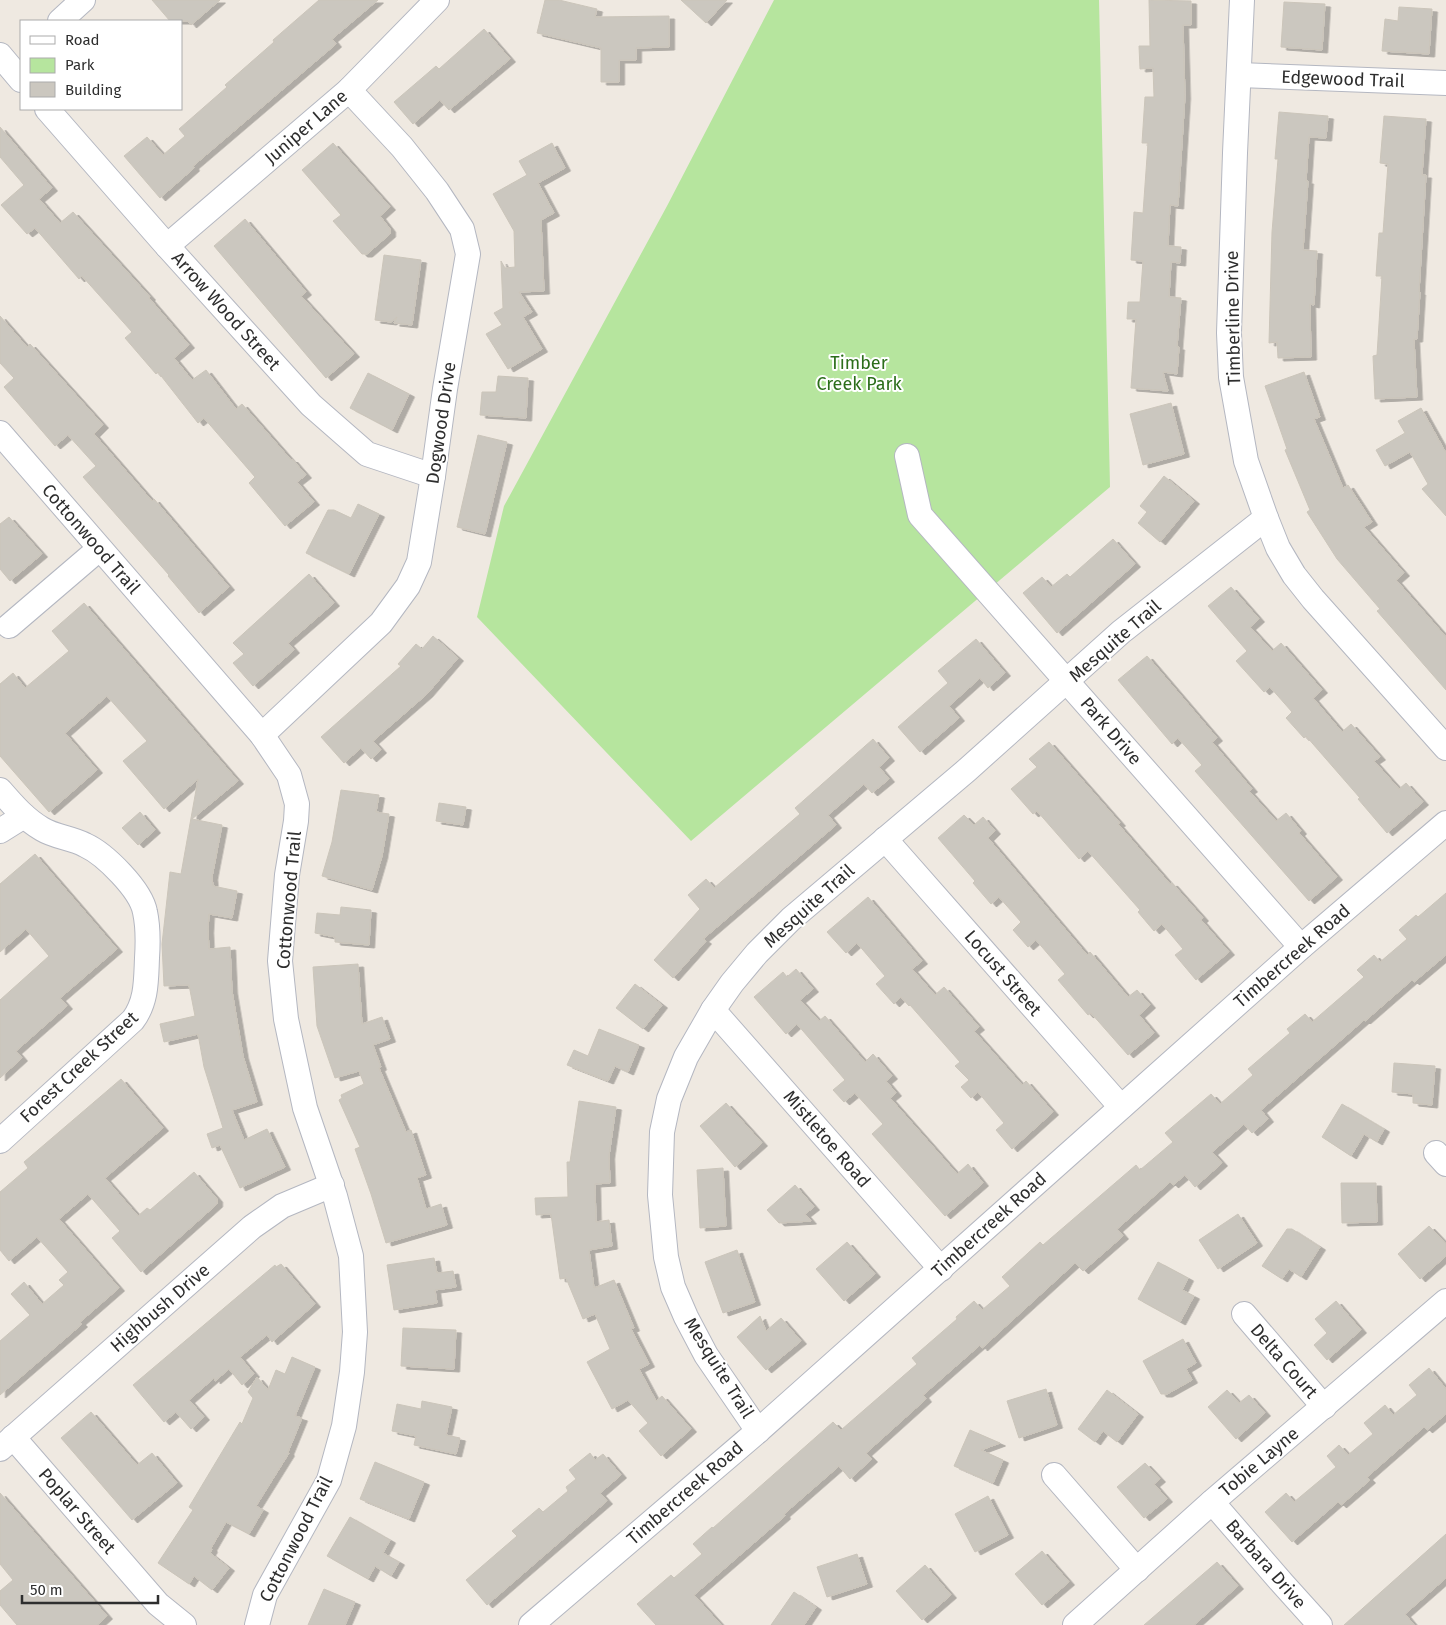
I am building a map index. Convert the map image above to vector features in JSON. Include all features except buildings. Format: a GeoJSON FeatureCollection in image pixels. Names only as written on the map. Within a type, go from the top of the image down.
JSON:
{"type":"FeatureCollection","features":[{"type":"Feature","properties":{"kind":"street"},"geometry":{"type":"LineString","coordinates":[[61,20],[83,0]]}},
{"type":"Feature","properties":{"kind":"street","name":"Juniper Lane"},"geometry":{"type":"LineString","coordinates":[[167,246],[349,90],[437,0]]}},
{"type":"Feature","properties":{"kind":"street","name":"Timberline Drive"},"geometry":{"type":"LineString","coordinates":[[1242,0],[1230,324],[1231,377],[1246,460],[1278,548],[1294,575],[1313,600],[1446,748]]}},
{"type":"Feature","properties":{"kind":"street","name":"Edgewood Trail"},"geometry":{"type":"LineString","coordinates":[[1239,75],[1446,83]]}},
{"type":"Feature","properties":{"kind":"street","name":"Dogwood Drive"},"geometry":{"type":"LineString","coordinates":[[262,735],[382,623],[408,586],[419,562],[433,476],[444,389],[468,254],[462,229],[437,191],[402,147],[349,90]]}},
{"type":"Feature","properties":{"kind":"street","name":"Arrow Wood Street"},"geometry":{"type":"LineString","coordinates":[[48,110],[167,246],[312,406],[367,454],[433,476]]}},
{"type":"Feature","properties":{"kind":"street","name":"Cottonwood Trail"},"geometry":{"type":"LineString","coordinates":[[0,433],[262,735],[289,775],[297,804],[287,875],[280,961],[286,1018],[305,1108],[332,1185],[351,1256],[355,1332],[352,1372],[344,1426],[329,1480],[266,1595],[256,1625]]}},
{"type":"Feature","properties":{"kind":"street","name":"Park Drive"},"geometry":{"type":"LineString","coordinates":[[907,456],[920,515],[1301,947]]}},
{"type":"Feature","properties":{"kind":"street","name":"Mesquite Trail"},"geometry":{"type":"LineString","coordinates":[[758,1431],[706,1355],[686,1317],[673,1286],[666,1257],[660,1195],[662,1132],[669,1099],[686,1057],[713,1010],[732,983],[757,953],[791,919],[967,770],[1121,632],[1266,518]]}},
{"type":"Feature","properties":{"kind":"street"},"geometry":{"type":"LineString","coordinates":[[10,626],[99,549]]}},
{"type":"Feature","properties":{"kind":"street","name":"Forest Creek Street"},"geometry":{"type":"LineString","coordinates":[[0,790],[24,816],[44,830],[86,845],[111,863],[138,896],[145,911],[148,945],[145,992],[141,1009],[133,1020],[0,1141]]}},
{"type":"Feature","properties":{"kind":"street"},"geometry":{"type":"LineString","coordinates":[[0,830],[24,816]]}},
{"type":"Feature","properties":{"kind":"street","name":"Timbercreek Road"},"geometry":{"type":"LineString","coordinates":[[531,1625],[758,1431],[1301,947],[1446,823]]}},
{"type":"Feature","properties":{"kind":"street","name":"Locust Street"},"geometry":{"type":"LineString","coordinates":[[885,839],[1121,1107]]}},
{"type":"Feature","properties":{"kind":"street","name":"Mistletoe Road"},"geometry":{"type":"LineString","coordinates":[[713,1010],[941,1269]]}},
{"type":"Feature","properties":{"kind":"street","name":"Highbush Drive"},"geometry":{"type":"LineString","coordinates":[[7,1443],[252,1227],[282,1206],[332,1185]]}},
{"type":"Feature","properties":{"kind":"street","name":"Tobie Layne"},"geometry":{"type":"LineString","coordinates":[[1075,1625],[1212,1502],[1446,1301]]}},
{"type":"Feature","properties":{"kind":"street","name":"Delta Court"},"geometry":{"type":"LineString","coordinates":[[1244,1314],[1324,1407]]}},
{"type":"Feature","properties":{"kind":"street","name":"Poplar Street"},"geometry":{"type":"LineString","coordinates":[[7,1443],[158,1604],[184,1625]]}},
{"type":"Feature","properties":{"kind":"street"},"geometry":{"type":"LineString","coordinates":[[1054,1475],[1137,1570]]}},
{"type":"Feature","properties":{"kind":"street","name":"Barbara Drive"},"geometry":{"type":"LineString","coordinates":[[1212,1502],[1320,1625]]}},
{"type":"Feature","properties":{"kind":"green space","name":"Timber Creek Park"},"geometry":{"type":"Polygon","coordinates":[[[774,0],[1099,0],[1110,487],[691,841],[477,617],[504,506],[667,206],[774,0]]]}}]}
